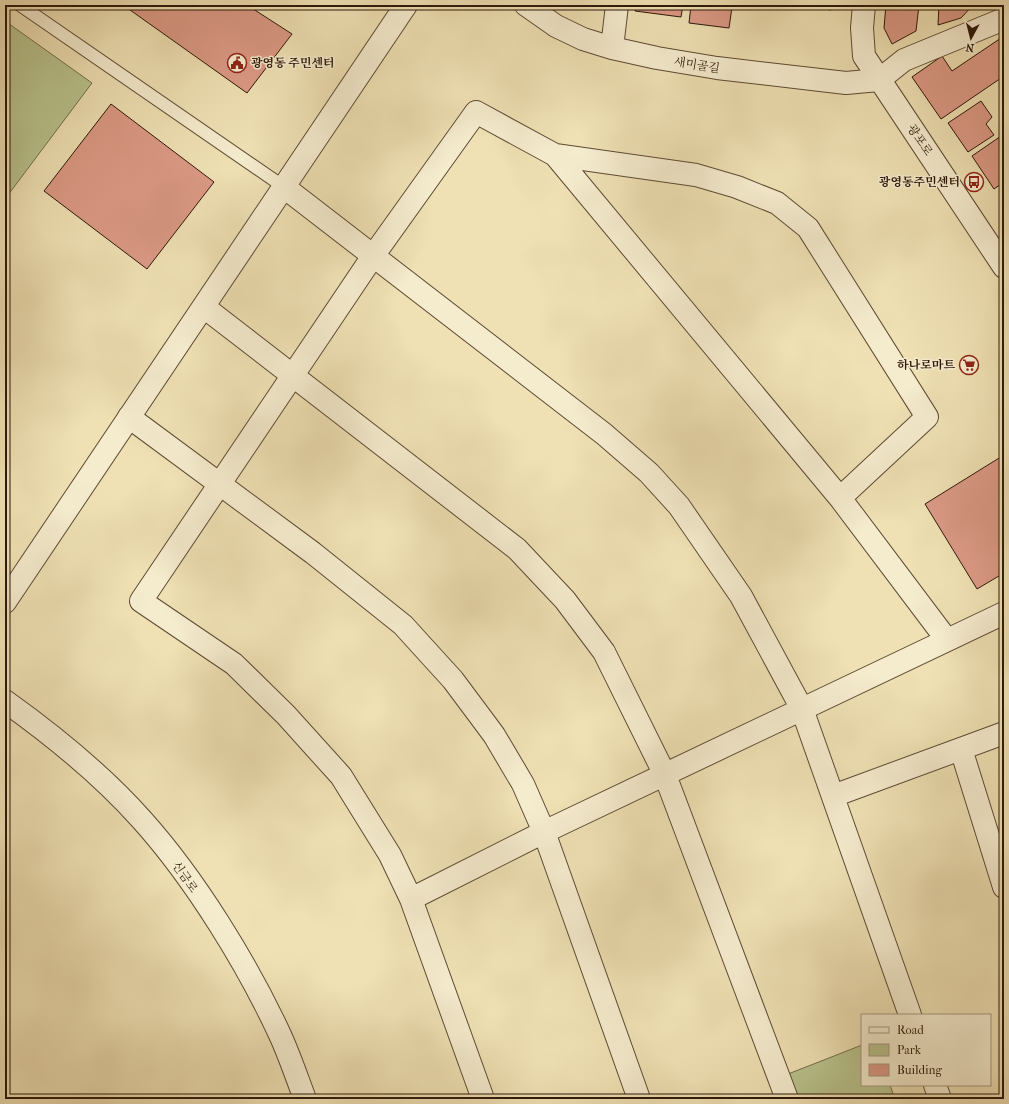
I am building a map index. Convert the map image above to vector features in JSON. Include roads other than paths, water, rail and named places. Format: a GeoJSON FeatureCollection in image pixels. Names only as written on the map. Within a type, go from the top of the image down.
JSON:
{"type":"FeatureCollection","features":[{"type":"Feature","properties":{"kind":"street"},"geometry":{"type":"LineString","coordinates":[[5,602],[406,5]]}},
{"type":"Feature","properties":{"kind":"street","name":"새미골길"},"geometry":{"type":"LineString","coordinates":[[526,5],[556,26],[583,39],[612,48],[656,58],[764,74],[846,82],[879,80]]}},
{"type":"Feature","properties":{"kind":"street"},"geometry":{"type":"LineString","coordinates":[[612,48],[617,5]]}},
{"type":"Feature","properties":{"kind":"street","name":"광포로"},"geometry":{"type":"LineString","coordinates":[[864,5],[862,28],[864,56],[1004,267]]}},
{"type":"Feature","properties":{"kind":"street"},"geometry":{"type":"LineString","coordinates":[[1001,5],[1004,8]]}},
{"type":"Feature","properties":{"kind":"street"},"geometry":{"type":"LineString","coordinates":[[879,80],[904,60],[1004,19]]}},
{"type":"Feature","properties":{"kind":"street"},"geometry":{"type":"LineString","coordinates":[[483,1099],[411,899],[390,855],[340,776],[286,715],[234,664],[141,600],[373,256],[476,112],[555,155],[702,177],[737,187],[777,203],[808,228],[927,417],[840,498]]}},
{"type":"Feature","properties":{"kind":"street"},"geometry":{"type":"LineString","coordinates":[[555,155],[840,498],[947,640]]}},
{"type":"Feature","properties":{"kind":"street"},"geometry":{"type":"LineString","coordinates":[[284,187],[604,434],[649,473],[679,506],[741,596],[802,710],[910,1014]]}},
{"type":"Feature","properties":{"kind":"street"},"geometry":{"type":"LineString","coordinates":[[204,307],[517,549],[565,600],[604,652],[665,775],[787,1099]]}},
{"type":"Feature","properties":{"kind":"street"},"geometry":{"type":"LineString","coordinates":[[129,417],[312,552],[403,624],[454,680],[494,735],[523,784],[544,832],[639,1099]]}},
{"type":"Feature","properties":{"kind":"street"},"geometry":{"type":"LineString","coordinates":[[411,899],[544,832],[1004,613]]}},
{"type":"Feature","properties":{"kind":"street","name":"신금로"},"geometry":{"type":"LineString","coordinates":[[5,702],[40,726],[84,762],[142,820],[178,866],[209,911],[246,970],[281,1037],[305,1099]]}},
{"type":"Feature","properties":{"kind":"street"},"geometry":{"type":"LineString","coordinates":[[833,796],[1004,733]]}},
{"type":"Feature","properties":{"kind":"street"},"geometry":{"type":"LineString","coordinates":[[961,749],[1004,887]]}},
{"type":"Feature","properties":{"kind":"street"},"geometry":{"type":"LineString","coordinates":[[935,1086],[940,1099]]}},
{"type":"Feature","properties":{"kind":"lane"},"geometry":{"type":"LineString","coordinates":[[20,5],[284,187]]}},
{"type":"Feature","properties":{"kind":"place","name":"광영동 주민센터"},"geometry":{"type":"Point","coordinates":[237,63]}},
{"type":"Feature","properties":{"kind":"place","name":"광영동주민센터"},"geometry":{"type":"Point","coordinates":[974,182]}},
{"type":"Feature","properties":{"kind":"place","name":"하나로마트"},"geometry":{"type":"Point","coordinates":[969,365]}}]}
